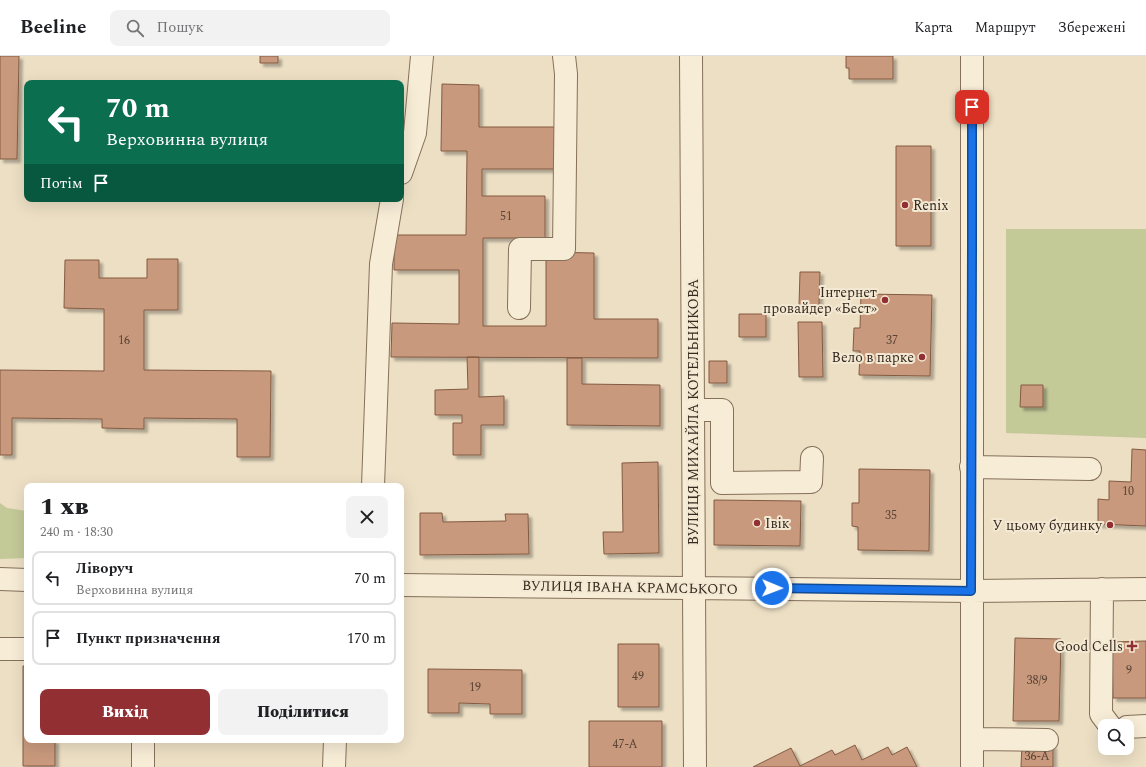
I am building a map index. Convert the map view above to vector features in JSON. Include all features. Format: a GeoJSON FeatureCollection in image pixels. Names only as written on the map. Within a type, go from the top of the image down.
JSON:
{"type":"FeatureCollection","features":[{"type":"Feature","properties":{"kind":"street"},"geometry":{"type":"LineString","coordinates":[[404,164],[415,133],[422,56]]}},
{"type":"Feature","properties":{"kind":"street"},"geometry":{"type":"LineString","coordinates":[[519,308],[520,249],[564,249],[566,74],[564,56]]}},
{"type":"Feature","properties":{"kind":"street","name":"ВУЛИЦЯ МИХАЙЛА КОТЕЛЬНИКОВА"},"geometry":{"type":"LineString","coordinates":[[691,56],[695,767]]}},
{"type":"Feature","properties":{"kind":"street"},"geometry":{"type":"LineString","coordinates":[[972,56],[972,767]]}},
{"type":"Feature","properties":{"kind":"street"},"geometry":{"type":"LineString","coordinates":[[373,483],[381,264],[391,202]]}},
{"type":"Feature","properties":{"kind":"street"},"geometry":{"type":"LineString","coordinates":[[693,410],[722,410],[722,483],[811,482],[812,458]]}},
{"type":"Feature","properties":{"kind":"street"},"geometry":{"type":"LineString","coordinates":[[971,467],[1090,469]]}},
{"type":"Feature","properties":{"kind":"street"},"geometry":{"type":"LineString","coordinates":[[0,579],[24,580]]}},
{"type":"Feature","properties":{"kind":"street","name":"ВУЛИЦЯ ІВАНА КРАМСЬКОГО"},"geometry":{"type":"LineString","coordinates":[[404,585],[971,591],[1146,589]]}},
{"type":"Feature","properties":{"kind":"street"},"geometry":{"type":"LineString","coordinates":[[1102,589],[1101,714],[1105,719]]}},
{"type":"Feature","properties":{"kind":"street"},"geometry":{"type":"LineString","coordinates":[[0,649],[24,649]]}},
{"type":"Feature","properties":{"kind":"street"},"geometry":{"type":"LineString","coordinates":[[1134,727],[1146,726]]}},
{"type":"Feature","properties":{"kind":"street"},"geometry":{"type":"LineString","coordinates":[[972,739],[1047,740]]}},
{"type":"Feature","properties":{"kind":"street"},"geometry":{"type":"LineString","coordinates":[[143,767],[144,743]]}},
{"type":"Feature","properties":{"kind":"street"},"geometry":{"type":"LineString","coordinates":[[333,743],[334,767]]}},
{"type":"Feature","properties":{"kind":"green space"},"geometry":{"type":"Polygon","coordinates":[[[1006,229],[1146,229],[1146,438],[1006,433],[1006,229]]]}},
{"type":"Feature","properties":{"kind":"green space"},"geometry":{"type":"Polygon","coordinates":[[[0,503],[7,508],[24,511],[24,558],[0,559],[0,503]]]}},
{"type":"Feature","properties":{"kind":"building"},"geometry":{"type":"Polygon","coordinates":[[[0,56],[19,56],[17,159],[0,159],[0,56]]]}},
{"type":"Feature","properties":{"kind":"building"},"geometry":{"type":"Polygon","coordinates":[[[260,56],[278,56],[278,63],[260,63],[260,56]]]}},
{"type":"Feature","properties":{"kind":"building"},"geometry":{"type":"Polygon","coordinates":[[[846,56],[893,56],[893,79],[849,79],[849,68],[846,68],[846,56]]]}},
{"type":"Feature","properties":{"kind":"building"},"geometry":{"type":"Polygon","coordinates":[[[442,84],[479,85],[479,127],[556,127],[556,169],[482,169],[482,196],[545,196],[545,238],[483,238],[483,326],[546,326],[546,252],[594,253],[594,319],[658,319],[658,358],[391,357],[392,323],[459,324],[459,270],[394,270],[394,235],[466,235],[467,151],[441,151],[442,84]]]}},
{"type":"Feature","properties":{"kind":"building"},"geometry":{"type":"Polygon","coordinates":[[[896,146],[931,146],[931,246],[896,246],[896,146]]]}},
{"type":"Feature","properties":{"kind":"building"},"geometry":{"type":"Polygon","coordinates":[[[147,259],[178,259],[178,310],[144,310],[144,370],[271,371],[270,457],[237,457],[237,419],[144,418],[144,429],[102,428],[102,419],[12,418],[12,455],[0,455],[0,370],[104,371],[104,309],[64,308],[65,260],[99,260],[99,278],[147,278],[147,259]]]}},
{"type":"Feature","properties":{"kind":"building"},"geometry":{"type":"Polygon","coordinates":[[[800,272],[820,272],[819,305],[799,305],[800,272]]]}},
{"type":"Feature","properties":{"kind":"building"},"geometry":{"type":"Polygon","coordinates":[[[861,294],[932,295],[930,376],[859,375],[860,351],[853,351],[854,328],[860,328],[861,294]]]}},
{"type":"Feature","properties":{"kind":"building"},"geometry":{"type":"Polygon","coordinates":[[[739,314],[766,314],[766,337],[739,337],[739,314]]]}},
{"type":"Feature","properties":{"kind":"building"},"geometry":{"type":"Polygon","coordinates":[[[798,322],[822,322],[823,377],[799,377],[798,322]]]}},
{"type":"Feature","properties":{"kind":"building"},"geometry":{"type":"Polygon","coordinates":[[[467,357],[479,357],[479,397],[504,396],[504,425],[481,425],[481,455],[453,455],[453,423],[462,423],[462,415],[435,415],[435,390],[468,389],[467,357]]]}},
{"type":"Feature","properties":{"kind":"building"},"geometry":{"type":"Polygon","coordinates":[[[567,358],[582,358],[582,384],[660,385],[660,426],[567,425],[567,358]]]}},
{"type":"Feature","properties":{"kind":"building"},"geometry":{"type":"Polygon","coordinates":[[[709,361],[727,361],[727,383],[709,383],[709,361]]]}},
{"type":"Feature","properties":{"kind":"building"},"geometry":{"type":"Polygon","coordinates":[[[1021,385],[1043,385],[1043,407],[1020,407],[1021,385]]]}},
{"type":"Feature","properties":{"kind":"building"},"geometry":{"type":"Polygon","coordinates":[[[1132,449],[1146,450],[1146,526],[1098,524],[1098,499],[1109,500],[1109,481],[1131,482],[1132,449]]]}},
{"type":"Feature","properties":{"kind":"building"},"geometry":{"type":"Polygon","coordinates":[[[658,462],[659,553],[604,554],[603,532],[623,532],[622,463],[658,462]]]}},
{"type":"Feature","properties":{"kind":"building"},"geometry":{"type":"Polygon","coordinates":[[[859,469],[930,470],[929,551],[858,550],[858,527],[852,526],[852,503],[859,503],[859,469]]]}},
{"type":"Feature","properties":{"kind":"building","name":"Івік"},"geometry":{"type":"Polygon","coordinates":[[[714,500],[801,501],[800,546],[714,545],[714,500]]]}},
{"type":"Feature","properties":{"kind":"building"},"geometry":{"type":"Polygon","coordinates":[[[420,513],[442,513],[443,522],[506,521],[505,514],[528,514],[529,554],[420,555],[420,513]]]}},
{"type":"Feature","properties":{"kind":"building"},"geometry":{"type":"Polygon","coordinates":[[[1015,638],[1061,639],[1059,721],[1013,721],[1015,638]]]}},
{"type":"Feature","properties":{"kind":"building"},"geometry":{"type":"Polygon","coordinates":[[[1146,641],[1146,698],[1113,698],[1112,642],[1146,641]]]}},
{"type":"Feature","properties":{"kind":"building"},"geometry":{"type":"Polygon","coordinates":[[[618,644],[659,644],[659,707],[618,707],[618,644]]]}},
{"type":"Feature","properties":{"kind":"building"},"geometry":{"type":"Polygon","coordinates":[[[24,666],[24,743],[55,743],[55,766],[23,766],[24,666]]]}},
{"type":"Feature","properties":{"kind":"building"},"geometry":{"type":"Polygon","coordinates":[[[428,669],[522,670],[522,714],[490,714],[490,704],[459,703],[459,713],[428,713],[428,669]]]}},
{"type":"Feature","properties":{"kind":"building"},"geometry":{"type":"Polygon","coordinates":[[[589,721],[662,721],[662,767],[589,767],[589,721]]]}},
{"type":"Feature","properties":{"kind":"building"},"geometry":{"type":"Polygon","coordinates":[[[1022,744],[1053,745],[1053,767],[1021,767],[1022,744]]]}},
{"type":"Feature","properties":{"kind":"building"},"geometry":{"type":"Polygon","coordinates":[[[855,745],[862,760],[888,747],[892,755],[907,747],[917,767],[753,767],[791,748],[800,766],[832,750],[835,755],[855,745]]]}},
{"type":"Feature","properties":{"kind":"place","name":"Renix"},"geometry":{"type":"Point","coordinates":[905,205]}},
{"type":"Feature","properties":{"kind":"place","name":"Інтернет провайдер «Бест»"},"geometry":{"type":"Point","coordinates":[885,300]}},
{"type":"Feature","properties":{"kind":"place","name":"Вело в парке"},"geometry":{"type":"Point","coordinates":[922,357]}},
{"type":"Feature","properties":{"kind":"place","name":"Івік"},"geometry":{"type":"Point","coordinates":[757,523]}},
{"type":"Feature","properties":{"kind":"place","name":"У цьому будинку"},"geometry":{"type":"Point","coordinates":[1110,525]}},
{"type":"Feature","properties":{"kind":"place","name":"Good Cells"},"geometry":{"type":"Point","coordinates":[1132,646]}},
{"type":"Feature","properties":{"kind":"route"},"geometry":{"type":"LineString","coordinates":[[772,588],[971,591],[972,107]]}}]}
